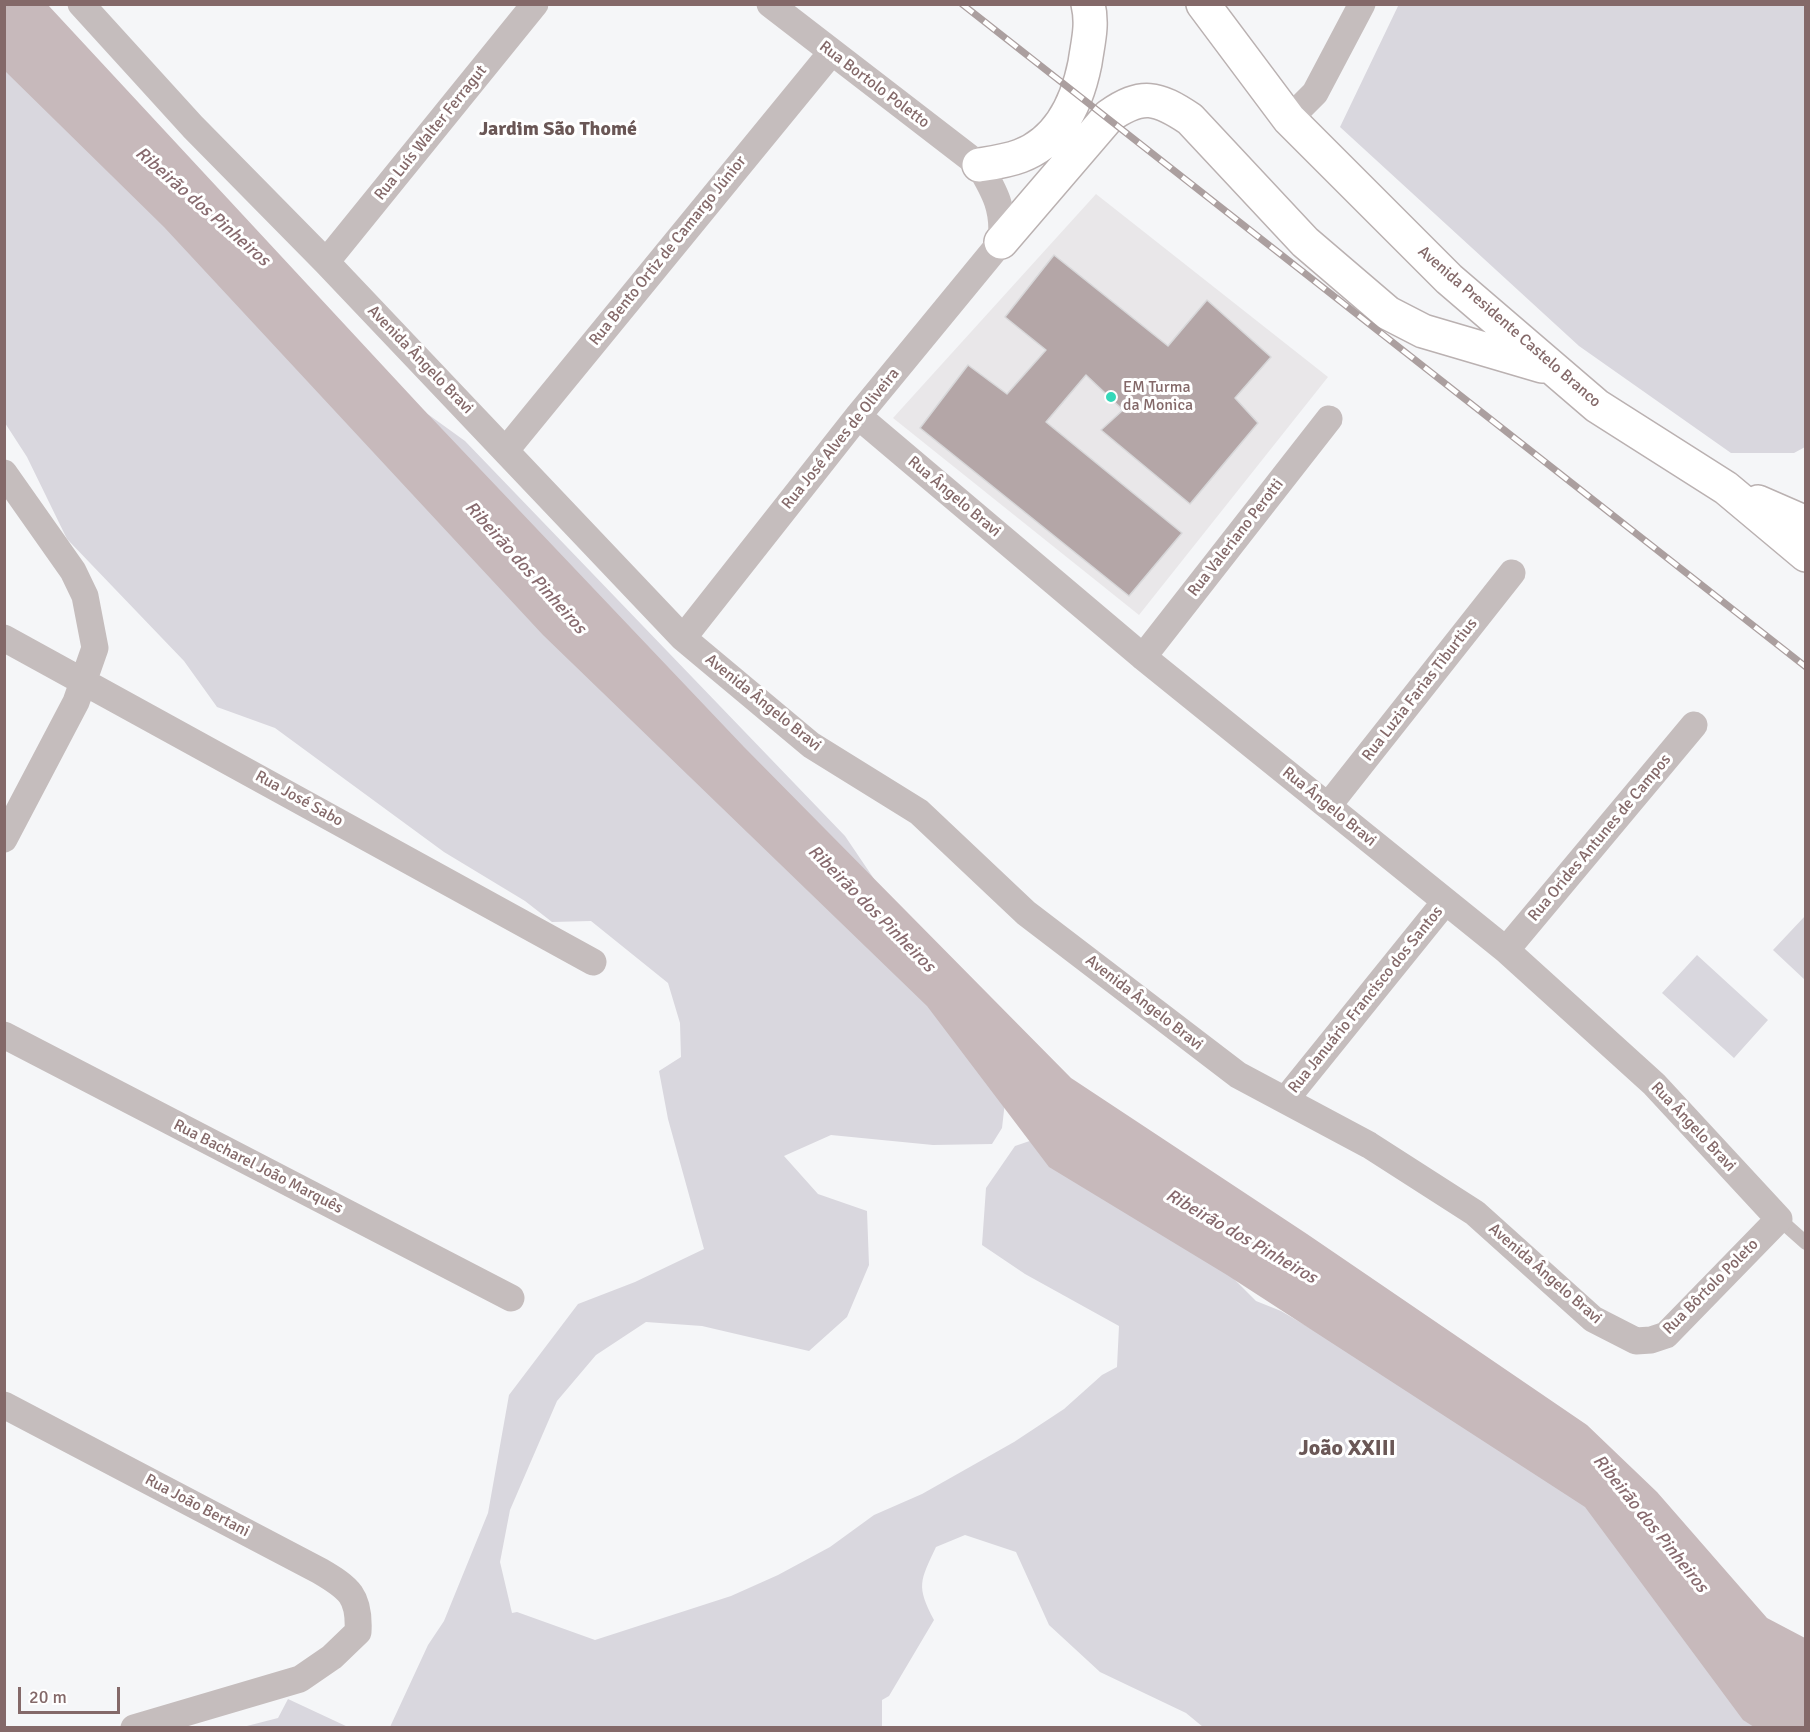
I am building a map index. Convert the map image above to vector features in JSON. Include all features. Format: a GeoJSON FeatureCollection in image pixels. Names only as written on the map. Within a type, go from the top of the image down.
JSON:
{"type":"FeatureCollection","features":[{"type":"Feature","properties":{"kind":"main road"},"geometry":{"type":"LineString","coordinates":[[979,165],[1027,152],[1054,134],[1068,116],[1080,85],[1090,34],[1092,22],[1088,4]]}},
{"type":"Feature","properties":{"kind":"main road","name":"Avenida Presidente Castelo Branco"},"geometry":{"type":"LineString","coordinates":[[1203,4],[1289,119],[1449,279],[1597,406],[1726,488]]}},
{"type":"Feature","properties":{"kind":"main road"},"geometry":{"type":"LineString","coordinates":[[1001,242],[1109,116],[1128,103],[1149,99],[1169,105],[1190,119],[1305,242],[1388,314],[1423,331],[1555,370]]}},
{"type":"Feature","properties":{"kind":"main road"},"geometry":{"type":"LineString","coordinates":[[1726,488],[1806,501]]}},
{"type":"Feature","properties":{"kind":"main road"},"geometry":{"type":"LineString","coordinates":[[1726,488],[1803,544]]}},
{"type":"Feature","properties":{"kind":"street","name":"Avenida Ângelo Bravi"},"geometry":{"type":"LineString","coordinates":[[81,4],[194,127],[506,450],[683,638],[811,745],[919,812],[1026,913],[1238,1075],[1369,1145],[1475,1213],[1593,1319],[1636,1341]]}},
{"type":"Feature","properties":{"kind":"street","name":"Rua Luís Walter Ferragut"},"geometry":{"type":"LineString","coordinates":[[326,262],[535,4]]}},
{"type":"Feature","properties":{"kind":"street","name":"Rua Bortolo Poletto"},"geometry":{"type":"LineString","coordinates":[[770,4],[979,165]]}},
{"type":"Feature","properties":{"kind":"street"},"geometry":{"type":"LineString","coordinates":[[1289,119],[1315,93],[1362,4]]}},
{"type":"Feature","properties":{"kind":"street","name":"Rua Bento Ortiz de Camargo Júnior"},"geometry":{"type":"LineString","coordinates":[[506,450],[831,53]]}},
{"type":"Feature","properties":{"kind":"street"},"geometry":{"type":"LineString","coordinates":[[979,165],[999,204],[1004,220],[1001,242]]}},
{"type":"Feature","properties":{"kind":"street","name":"Rua José Alves de Oliveira"},"geometry":{"type":"LineString","coordinates":[[683,638],[858,416],[1001,242]]}},
{"type":"Feature","properties":{"kind":"street","name":"Rua Ângelo Bravi"},"geometry":{"type":"LineString","coordinates":[[858,416],[1143,657],[1506,950],[1654,1084],[1779,1219]]}},
{"type":"Feature","properties":{"kind":"street","name":"Rua Valeriano Perotti"},"geometry":{"type":"LineString","coordinates":[[1143,657],[1329,419]]}},
{"type":"Feature","properties":{"kind":"street"},"geometry":{"type":"LineString","coordinates":[[4,473],[73,571],[85,596],[95,648],[85,681],[4,839]]}},
{"type":"Feature","properties":{"kind":"street","name":"Rua Luzia Farias Tiburtius"},"geometry":{"type":"LineString","coordinates":[[1328,806],[1512,573]]}},
{"type":"Feature","properties":{"kind":"street","name":"Rua José Sabo"},"geometry":{"type":"LineString","coordinates":[[4,639],[85,681],[593,962]]}},
{"type":"Feature","properties":{"kind":"street","name":"Rua Orides Antunes de Campos"},"geometry":{"type":"LineString","coordinates":[[1506,950],[1694,726]]}},
{"type":"Feature","properties":{"kind":"street","name":"Rua Januário Francisco dos Santos"},"geometry":{"type":"LineString","coordinates":[[1286,1099],[1445,902]]}},
{"type":"Feature","properties":{"kind":"street","name":"Rua Bacharel João Marquês"},"geometry":{"type":"LineString","coordinates":[[4,1035],[511,1298]]}},
{"type":"Feature","properties":{"kind":"street","name":"Rua Bôrtolo Poleto"},"geometry":{"type":"LineString","coordinates":[[1636,1341],[1651,1340],[1666,1335],[1779,1219]]}},
{"type":"Feature","properties":{"kind":"street","name":"Rua João Bertani"},"geometry":{"type":"LineString","coordinates":[[4,1405],[339,1582],[354,1597],[359,1614],[358,1632],[332,1657],[300,1679],[134,1728]]}},
{"type":"Feature","properties":{"kind":"lane"},"geometry":{"type":"LineString","coordinates":[[1779,1219],[1806,1243]]}},
{"type":"Feature","properties":{"kind":"shaded area"},"geometry":{"type":"Polygon","coordinates":[[[1399,4],[1805,5],[1805,447],[1794,453],[1731,453],[1579,346],[1340,127],[1399,4]]]}},
{"type":"Feature","properties":{"kind":"shaded area"},"geometry":{"type":"Polygon","coordinates":[[[4,5],[385,395],[429,415],[465,441],[845,836],[912,935],[1010,1058],[1002,1128],[992,1144],[933,1145],[831,1135],[784,1156],[818,1194],[867,1211],[869,1265],[847,1317],[809,1351],[702,1326],[646,1322],[596,1355],[557,1401],[510,1510],[500,1562],[512,1613],[517,1612],[595,1640],[731,1596],[778,1575],[830,1547],[874,1515],[922,1494],[1014,1442],[1064,1409],[1102,1375],[1117,1367],[1119,1326],[1025,1274],[982,1245],[986,1188],[1015,1146],[1065,1129],[1228,1273],[1256,1301],[1281,1311],[1608,1504],[1805,1727],[1203,1727],[1186,1713],[1100,1672],[1049,1625],[1016,1552],[965,1535],[936,1547],[926,1568],[922,1583],[924,1599],[934,1620],[889,1696],[882,1700],[882,1727],[390,1727],[428,1645],[444,1621],[488,1513],[509,1395],[578,1304],[635,1282],[704,1249],[668,1119],[659,1071],[681,1057],[680,1023],[668,983],[591,921],[552,922],[525,901],[444,852],[275,728],[217,707],[184,661],[67,539],[27,457],[5,423],[4,5]]]}},
{"type":"Feature","properties":{"kind":"shaded area","name":"EM Turma da Monica"},"geometry":{"type":"Polygon","coordinates":[[[1096,194],[1328,377],[1139,615],[893,418],[1096,194]]]}},
{"type":"Feature","properties":{"kind":"shaded area"},"geometry":{"type":"Polygon","coordinates":[[[1805,916],[1805,980],[1773,950],[1805,916]]]}},
{"type":"Feature","properties":{"kind":"shaded area"},"geometry":{"type":"Polygon","coordinates":[[[1697,955],[1768,1020],[1734,1058],[1662,993],[1697,955]]]}},
{"type":"Feature","properties":{"kind":"shaded area"},"geometry":{"type":"Polygon","coordinates":[[[288,1699],[348,1727],[243,1727],[278,1718],[288,1699]]]}},
{"type":"Feature","properties":{"kind":"water","name":"Ribeirão dos Pinheiros"},"geometry":{"type":"Polygon","coordinates":[[[4,5],[48,5],[423,409],[744,747],[1071,1078],[1307,1234],[1587,1425],[1657,1492],[1767,1618],[1805,1638],[1805,1727],[1754,1727],[1743,1720],[1585,1507],[1227,1275],[1049,1167],[927,1006],[543,635],[164,227],[5,71],[4,5]]]}},
{"type":"Feature","properties":{"kind":"building","name":"EM Turma da Monica"},"geometry":{"type":"Polygon","coordinates":[[[1054,255],[1168,346],[1207,300],[1271,357],[1235,398],[1258,423],[1190,504],[1101,430],[1123,410],[1086,375],[1046,422],[1182,533],[1129,596],[920,428],[968,365],[1007,394],[1046,350],[1005,317],[1054,255]]]}},
{"type":"Feature","properties":{"kind":"railway"},"geometry":{"type":"LineString","coordinates":[[962,4],[1806,667]]}},
{"type":"Feature","properties":{"kind":"place","name":"EM Turma da Monica"},"geometry":{"type":"Point","coordinates":[1111,397]}},
{"type":"Feature","properties":{"kind":"district","name":"Jardim São Thomé"},"geometry":{"type":"Point","coordinates":[558,130]}},
{"type":"Feature","properties":{"kind":"district","name":"João XXIII"},"geometry":{"type":"Point","coordinates":[1347,1449]}}]}
